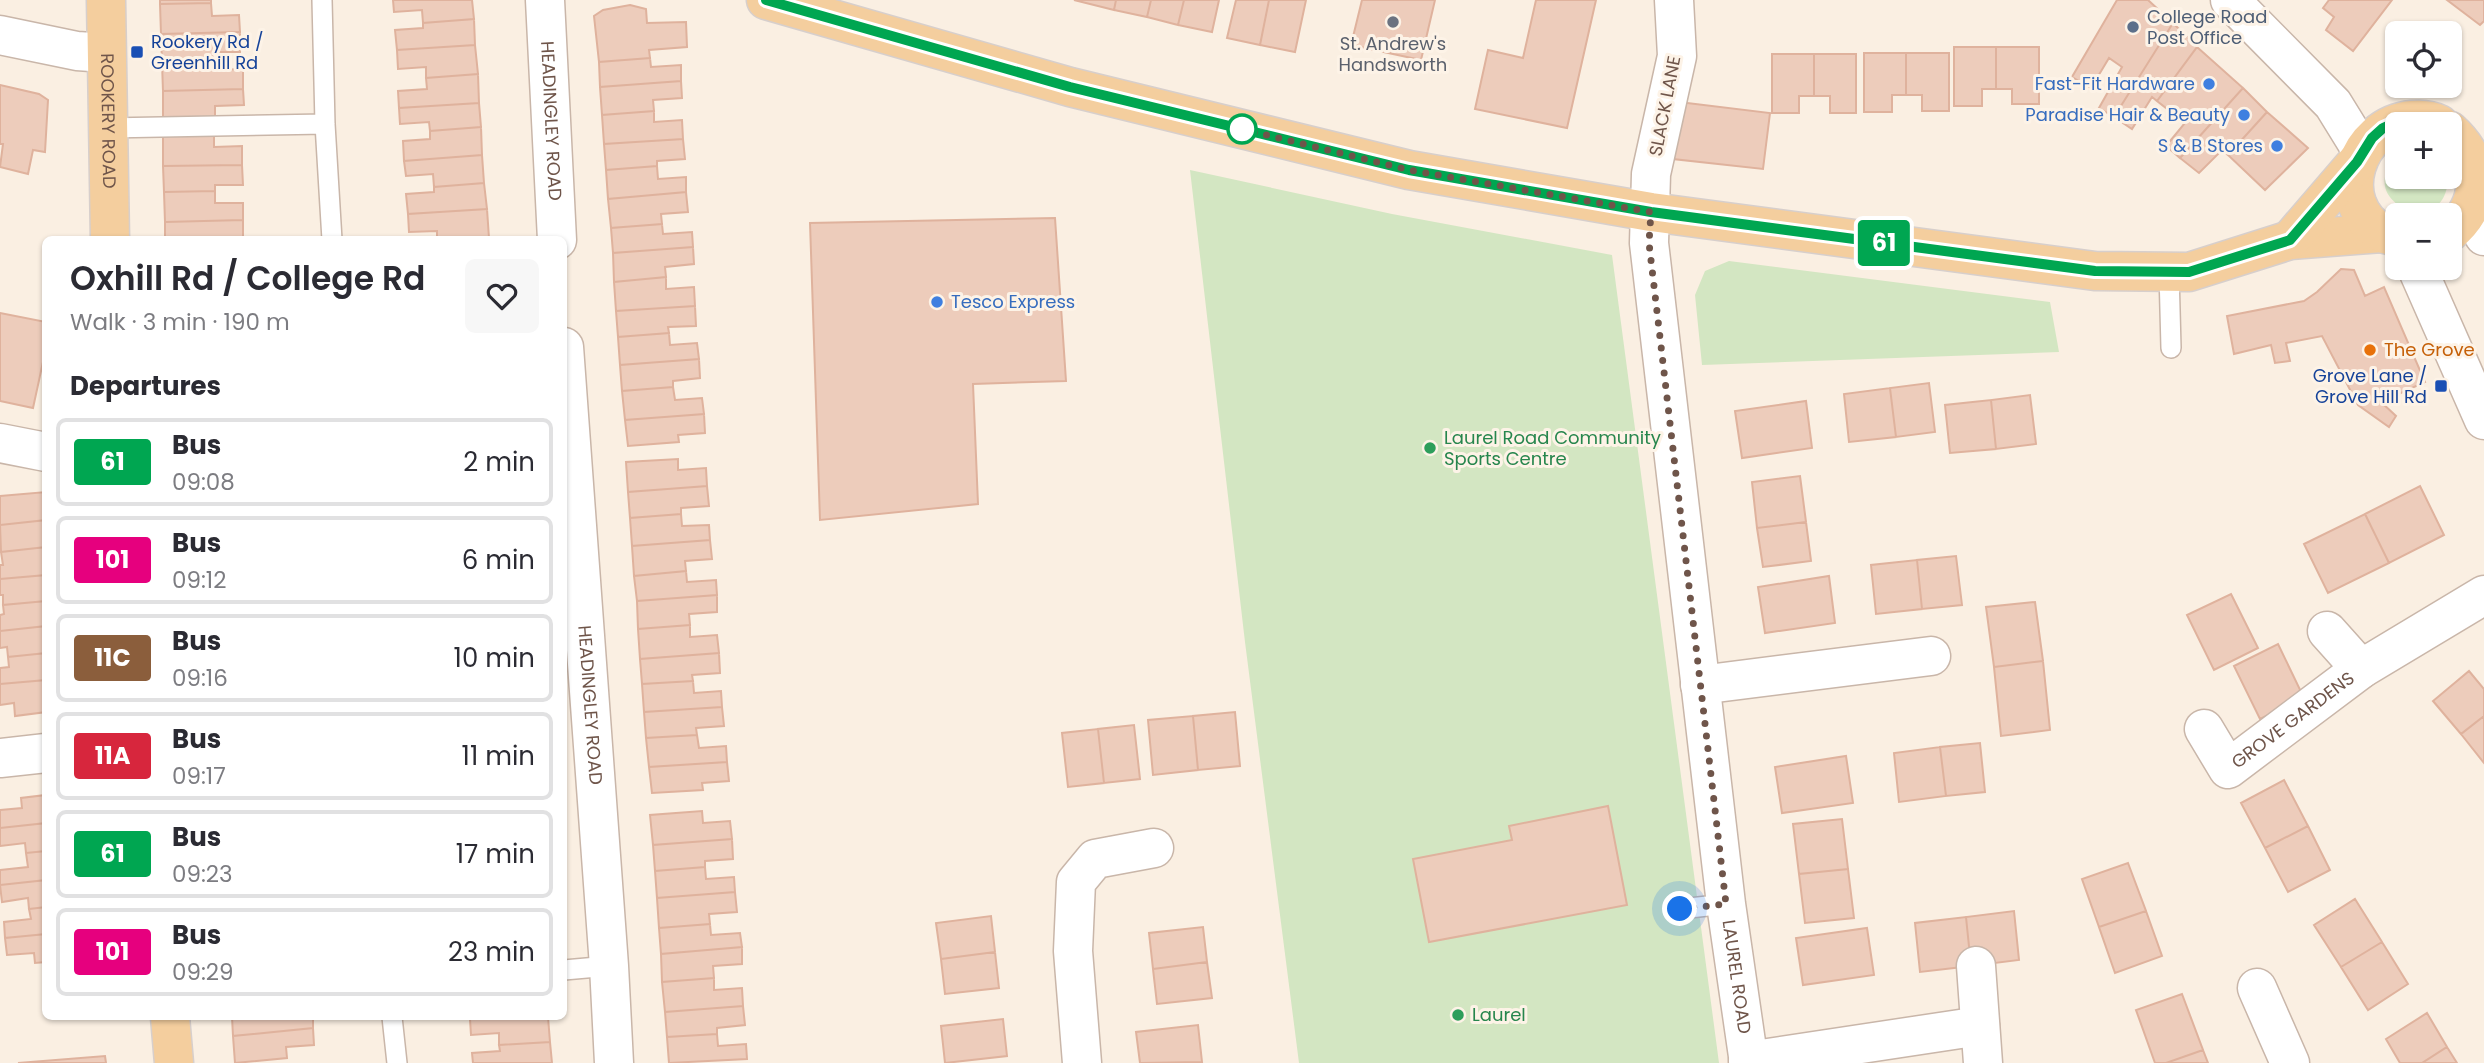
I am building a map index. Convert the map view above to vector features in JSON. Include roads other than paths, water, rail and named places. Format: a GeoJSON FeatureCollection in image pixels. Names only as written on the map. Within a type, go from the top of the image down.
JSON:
{"type":"FeatureCollection","features":[{"type":"Feature","properties":{"kind":"main road","name":"ROOKERY ROAD"},"geometry":{"type":"LineString","coordinates":[[106,0],[110,236]]}},
{"type":"Feature","properties":{"kind":"main road"},"geometry":{"type":"LineString","coordinates":[[766,0],[1070,87],[1409,170],[1651,212],[2095,271],[2189,272],[2290,240],[2385,235]]}},
{"type":"Feature","properties":{"kind":"main road"},"geometry":{"type":"LineString","coordinates":[[2290,240],[2372,138],[2385,129]]}},
{"type":"Feature","properties":{"kind":"main road"},"geometry":{"type":"LineString","coordinates":[[2462,129],[2484,131]]}},
{"type":"Feature","properties":{"kind":"main road"},"geometry":{"type":"LineString","coordinates":[[2462,141],[2473,158],[2474,207]]}},
{"type":"Feature","properties":{"kind":"main road"},"geometry":{"type":"LineString","coordinates":[[2359,157],[2354,183],[2356,198],[2364,216],[2385,231]]}},
{"type":"Feature","properties":{"kind":"main road"},"geometry":{"type":"LineString","coordinates":[[170,1020],[174,1063]]}},
{"type":"Feature","properties":{"kind":"street","name":"HEADINGLEY ROAD"},"geometry":{"type":"LineString","coordinates":[[545,0],[557,236]]}},
{"type":"Feature","properties":{"kind":"street","name":"SLACK LANE"},"geometry":{"type":"LineString","coordinates":[[1651,212],[1651,174],[1677,56],[1674,0]]}},
{"type":"Feature","properties":{"kind":"street"},"geometry":{"type":"LineString","coordinates":[[2249,6],[2333,104],[2359,157]]}},
{"type":"Feature","properties":{"kind":"street"},"geometry":{"type":"LineString","coordinates":[[0,35],[77,51],[106,53]]}},
{"type":"Feature","properties":{"kind":"street"},"geometry":{"type":"LineString","coordinates":[[2333,104],[2385,115]]}},
{"type":"Feature","properties":{"kind":"street","name":"LAUREL ROAD"},"geometry":{"type":"LineString","coordinates":[[1651,212],[1649,243],[1726,904],[1748,1062],[1982,1045],[1976,966]]}},
{"type":"Feature","properties":{"kind":"street"},"geometry":{"type":"LineString","coordinates":[[2422,280],[2484,420]]}},
{"type":"Feature","properties":{"kind":"street","name":"HEADINGLEY ROAD"},"geometry":{"type":"LineString","coordinates":[[567,429],[574,621],[609,966],[614,1063]]}},
{"type":"Feature","properties":{"kind":"street"},"geometry":{"type":"LineString","coordinates":[[0,443],[42,451]]}},
{"type":"Feature","properties":{"kind":"street","name":"GROVE GARDENS"},"geometry":{"type":"LineString","coordinates":[[2204,729],[2228,769],[2361,669],[2484,595]]}},
{"type":"Feature","properties":{"kind":"street","name":"GROVE GARDENS"},"geometry":{"type":"LineString","coordinates":[[2327,631],[2361,669]]}},
{"type":"Feature","properties":{"kind":"street"},"geometry":{"type":"LineString","coordinates":[[1700,685],[1932,653]]}},
{"type":"Feature","properties":{"kind":"street"},"geometry":{"type":"LineString","coordinates":[[0,758],[42,753]]}},
{"type":"Feature","properties":{"kind":"street"},"geometry":{"type":"LineString","coordinates":[[1082,1063],[1073,951],[1076,882],[1095,859],[1154,848]]}},
{"type":"Feature","properties":{"kind":"street"},"geometry":{"type":"LineString","coordinates":[[2257,988],[2290,1063]]}},
{"type":"Feature","properties":{"kind":"lane"},"geometry":{"type":"LineString","coordinates":[[322,0],[325,124],[332,236]]}},
{"type":"Feature","properties":{"kind":"lane"},"geometry":{"type":"LineString","coordinates":[[107,128],[325,124]]}},
{"type":"Feature","properties":{"kind":"lane"},"geometry":{"type":"LineString","coordinates":[[2169,272],[2171,348]]}},
{"type":"Feature","properties":{"kind":"lane"},"geometry":{"type":"LineString","coordinates":[[1680,909],[1726,904]]}},
{"type":"Feature","properties":{"kind":"lane"},"geometry":{"type":"LineString","coordinates":[[567,970],[609,966]]}},
{"type":"Feature","properties":{"kind":"lane"},"geometry":{"type":"LineString","coordinates":[[392,1020],[397,1063]]}},
{"type":"Feature","properties":{"kind":"place","name":"St. Andrew's Handsworth"},"geometry":{"type":"Point","coordinates":[1393,22]}},
{"type":"Feature","properties":{"kind":"place","name":"College Road Post Office"},"geometry":{"type":"Point","coordinates":[2133,27]}},
{"type":"Feature","properties":{"kind":"place","name":"Rookery Rd / Greenhill Rd"},"geometry":{"type":"Point","coordinates":[137,52]}},
{"type":"Feature","properties":{"kind":"place","name":"Fast-Fit Hardware"},"geometry":{"type":"Point","coordinates":[2209,84]}},
{"type":"Feature","properties":{"kind":"place","name":"Paradise Hair & Beauty"},"geometry":{"type":"Point","coordinates":[2244,115]}},
{"type":"Feature","properties":{"kind":"place","name":"S & B Stores"},"geometry":{"type":"Point","coordinates":[2277,146]}},
{"type":"Feature","properties":{"kind":"place","name":"Tesco Express"},"geometry":{"type":"Point","coordinates":[937,302]}},
{"type":"Feature","properties":{"kind":"place","name":"The Grove"},"geometry":{"type":"Point","coordinates":[2370,350]}},
{"type":"Feature","properties":{"kind":"place","name":"Grove Lane / Grove Hill Rd"},"geometry":{"type":"Point","coordinates":[2441,386]}},
{"type":"Feature","properties":{"kind":"place","name":"Laurel Road Community Sports Centre"},"geometry":{"type":"Point","coordinates":[1430,448]}},
{"type":"Feature","properties":{"kind":"place","name":"Laurel"},"geometry":{"type":"Point","coordinates":[1458,1015]}}]}
